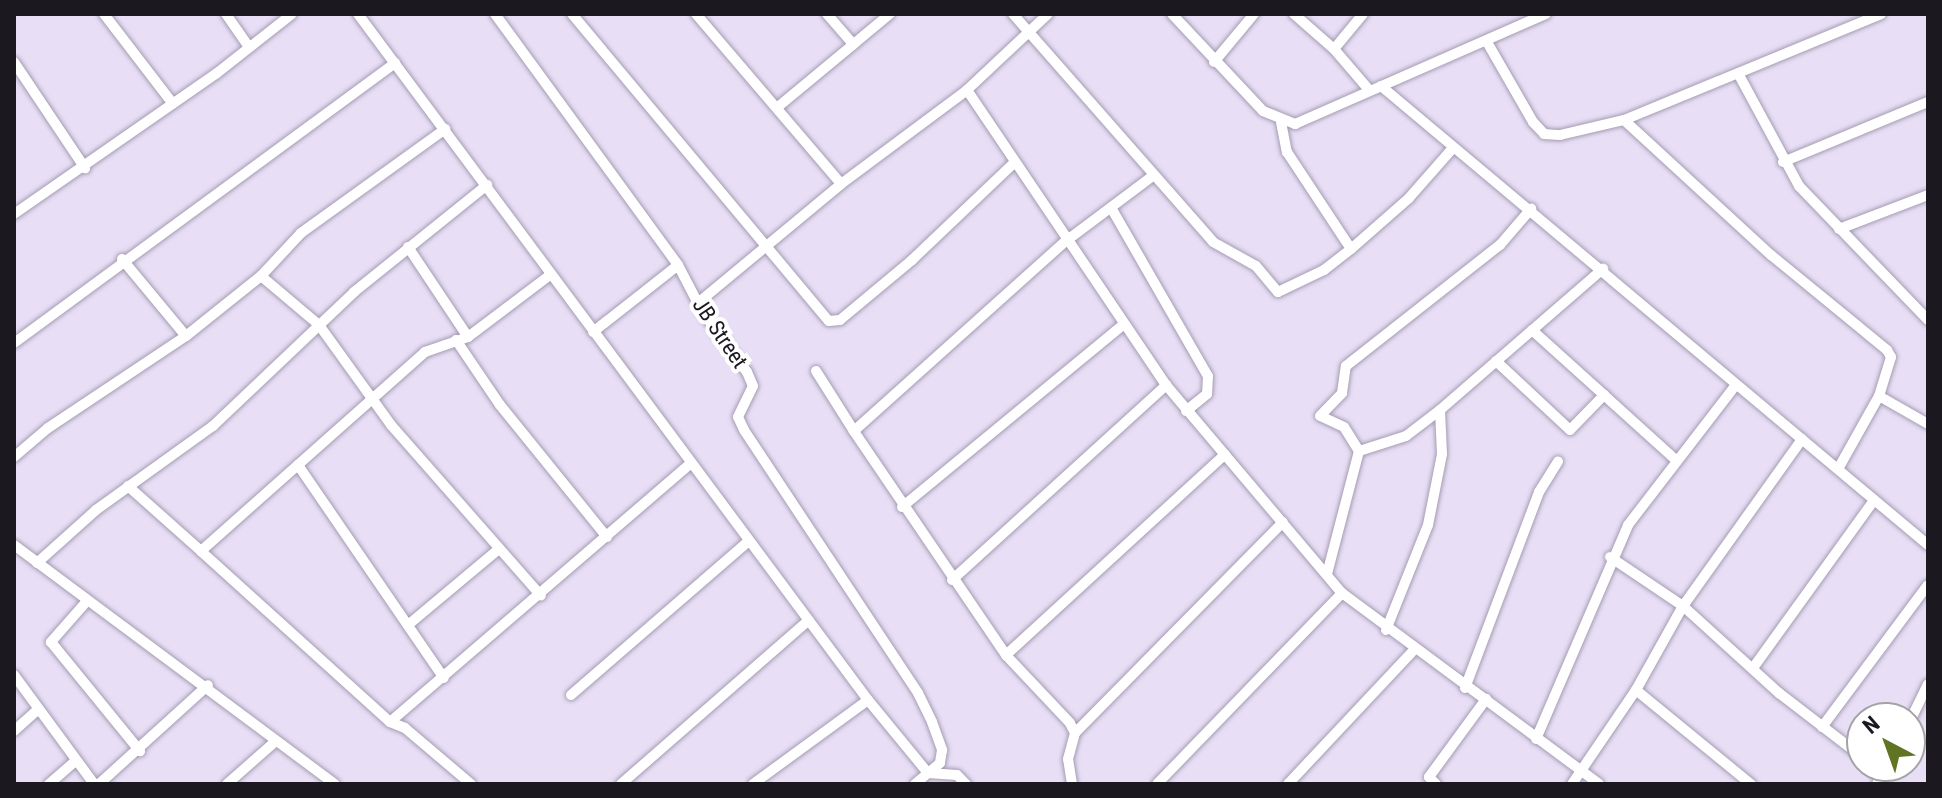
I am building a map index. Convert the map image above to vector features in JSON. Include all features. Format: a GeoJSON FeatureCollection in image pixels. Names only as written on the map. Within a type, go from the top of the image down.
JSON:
{"type":"FeatureCollection","features":[{"type":"Feature","properties":{"kind":"street"},"geometry":{"type":"LineString","coordinates":[[104,14],[173,104]]}},
{"type":"Feature","properties":{"kind":"street"},"geometry":{"type":"LineString","coordinates":[[226,14],[249,47]]}},
{"type":"Feature","properties":{"kind":"street"},"geometry":{"type":"LineString","coordinates":[[14,214],[85,168],[292,14]]}},
{"type":"Feature","properties":{"kind":"street"},"geometry":{"type":"LineString","coordinates":[[358,14],[868,700],[928,773]]}},
{"type":"Feature","properties":{"kind":"street","name":"JB Street"},"geometry":{"type":"LineString","coordinates":[[495,14],[678,265],[753,386],[738,417],[918,693],[942,750],[940,763],[928,773]]}},
{"type":"Feature","properties":{"kind":"street"},"geometry":{"type":"LineString","coordinates":[[572,14],[829,321],[840,320],[1014,163]]}},
{"type":"Feature","properties":{"kind":"street"},"geometry":{"type":"LineString","coordinates":[[696,14],[779,106],[841,184]]}},
{"type":"Feature","properties":{"kind":"street"},"geometry":{"type":"LineString","coordinates":[[827,14],[853,44]]}},
{"type":"Feature","properties":{"kind":"street"},"geometry":{"type":"LineString","coordinates":[[779,106],[890,14]]}},
{"type":"Feature","properties":{"kind":"street"},"geometry":{"type":"LineString","coordinates":[[1013,14],[1213,242],[1256,266],[1278,292],[1324,270],[1351,249],[1409,198],[1452,149]]}},
{"type":"Feature","properties":{"kind":"street"},"geometry":{"type":"LineString","coordinates":[[699,302],[765,244],[967,90],[1048,14]]}},
{"type":"Feature","properties":{"kind":"street"},"geometry":{"type":"LineString","coordinates":[[1172,14],[1214,62],[1281,122],[1287,152],[1351,249]]}},
{"type":"Feature","properties":{"kind":"street"},"geometry":{"type":"LineString","coordinates":[[1214,62],[1254,14]]}},
{"type":"Feature","properties":{"kind":"street"},"geometry":{"type":"LineString","coordinates":[[1294,14],[1334,49],[1370,91]]}},
{"type":"Feature","properties":{"kind":"street"},"geometry":{"type":"LineString","coordinates":[[1334,49],[1363,14]]}},
{"type":"Feature","properties":{"kind":"street"},"geometry":{"type":"LineString","coordinates":[[1281,122],[1311,120],[1546,14]]}},
{"type":"Feature","properties":{"kind":"street"},"geometry":{"type":"LineString","coordinates":[[1487,42],[1544,134],[1624,120],[1881,14]]}},
{"type":"Feature","properties":{"kind":"street"},"geometry":{"type":"LineString","coordinates":[[14,62],[85,168]]}},
{"type":"Feature","properties":{"kind":"street"},"geometry":{"type":"LineString","coordinates":[[14,343],[122,259],[395,63]]}},
{"type":"Feature","properties":{"kind":"street"},"geometry":{"type":"LineString","coordinates":[[1739,75],[1783,162],[1839,229],[1928,320]]}},
{"type":"Feature","properties":{"kind":"street"},"geometry":{"type":"LineString","coordinates":[[1381,86],[1452,149],[1531,209],[1928,545]]}},
{"type":"Feature","properties":{"kind":"street"},"geometry":{"type":"LineString","coordinates":[[967,90],[1166,385],[1342,593],[1413,651],[1486,699],[1599,784]]}},
{"type":"Feature","properties":{"kind":"street"},"geometry":{"type":"LineString","coordinates":[[1783,162],[1928,102]]}},
{"type":"Feature","properties":{"kind":"street"},"geometry":{"type":"LineString","coordinates":[[1624,120],[1771,255],[1887,350],[1891,357],[1879,396],[1838,469]]}},
{"type":"Feature","properties":{"kind":"street"},"geometry":{"type":"LineString","coordinates":[[14,457],[48,428],[186,336],[261,276],[301,233],[445,129]]}},
{"type":"Feature","properties":{"kind":"street"},"geometry":{"type":"LineString","coordinates":[[854,431],[1066,241],[1113,211],[1154,175]]}},
{"type":"Feature","properties":{"kind":"street"},"geometry":{"type":"LineString","coordinates":[[37,563],[128,486],[213,426],[319,325],[408,247],[487,185]]}},
{"type":"Feature","properties":{"kind":"street"},"geometry":{"type":"LineString","coordinates":[[1839,229],[1928,195]]}},
{"type":"Feature","properties":{"kind":"street"},"geometry":{"type":"LineString","coordinates":[[1327,574],[1359,451],[1344,427],[1320,416],[1342,393],[1346,366],[1500,245],[1531,209]]}},
{"type":"Feature","properties":{"kind":"street"},"geometry":{"type":"LineString","coordinates":[[1113,211],[1208,376],[1207,394],[1186,411]]}},
{"type":"Feature","properties":{"kind":"street"},"geometry":{"type":"LineString","coordinates":[[408,247],[468,337]]}},
{"type":"Feature","properties":{"kind":"street"},"geometry":{"type":"LineString","coordinates":[[122,259],[186,336]]}},
{"type":"Feature","properties":{"kind":"street"},"geometry":{"type":"LineString","coordinates":[[593,332],[678,265]]}},
{"type":"Feature","properties":{"kind":"street"},"geometry":{"type":"LineString","coordinates":[[1359,451],[1406,436],[1603,269]]}},
{"type":"Feature","properties":{"kind":"street"},"geometry":{"type":"LineString","coordinates":[[201,551],[425,352],[468,337],[550,275]]}},
{"type":"Feature","properties":{"kind":"street"},"geometry":{"type":"LineString","coordinates":[[261,276],[319,325],[391,425],[541,596]]}},
{"type":"Feature","properties":{"kind":"street"},"geometry":{"type":"LineString","coordinates":[[902,507],[1123,325]]}},
{"type":"Feature","properties":{"kind":"street"},"geometry":{"type":"LineString","coordinates":[[1532,330],[1675,459]]}},
{"type":"Feature","properties":{"kind":"street"},"geometry":{"type":"LineString","coordinates":[[456,340],[500,405],[607,537]]}},
{"type":"Feature","properties":{"kind":"street"},"geometry":{"type":"LineString","coordinates":[[1496,361],[1570,430],[1604,395]]}},
{"type":"Feature","properties":{"kind":"street"},"geometry":{"type":"LineString","coordinates":[[816,371],[952,580],[1006,655],[1075,733]]}},
{"type":"Feature","properties":{"kind":"street"},"geometry":{"type":"LineString","coordinates":[[952,580],[1166,385]]}},
{"type":"Feature","properties":{"kind":"street"},"geometry":{"type":"LineString","coordinates":[[1536,739],[1610,557],[1675,459],[1736,385]]}},
{"type":"Feature","properties":{"kind":"street"},"geometry":{"type":"LineString","coordinates":[[1879,396],[1928,424]]}},
{"type":"Feature","properties":{"kind":"street"},"geometry":{"type":"LineString","coordinates":[[1386,630],[1428,525],[1442,454],[1440,410]]}},
{"type":"Feature","properties":{"kind":"street"},"geometry":{"type":"LineString","coordinates":[[1572,784],[1636,690],[1683,606],[1802,439]]}},
{"type":"Feature","properties":{"kind":"street"},"geometry":{"type":"LineString","coordinates":[[1006,655],[1225,454]]}},
{"type":"Feature","properties":{"kind":"street"},"geometry":{"type":"LineString","coordinates":[[1465,688],[1539,492],[1558,461]]}},
{"type":"Feature","properties":{"kind":"street"},"geometry":{"type":"LineString","coordinates":[[390,722],[541,596],[691,463]]}},
{"type":"Feature","properties":{"kind":"street"},"geometry":{"type":"LineString","coordinates":[[298,465],[444,678]]}},
{"type":"Feature","properties":{"kind":"street"},"geometry":{"type":"LineString","coordinates":[[128,486],[390,722],[405,728],[471,784]]}},
{"type":"Feature","properties":{"kind":"street"},"geometry":{"type":"LineString","coordinates":[[1753,668],[1874,500]]}},
{"type":"Feature","properties":{"kind":"street"},"geometry":{"type":"LineString","coordinates":[[1072,784],[1068,759],[1075,733],[1283,522]]}},
{"type":"Feature","properties":{"kind":"street"},"geometry":{"type":"LineString","coordinates":[[571,695],[749,541]]}},
{"type":"Feature","properties":{"kind":"street"},"geometry":{"type":"LineString","coordinates":[[14,545],[87,601],[208,685],[335,784]]}},
{"type":"Feature","properties":{"kind":"street"},"geometry":{"type":"LineString","coordinates":[[408,625],[499,549]]}},
{"type":"Feature","properties":{"kind":"street"},"geometry":{"type":"LineString","coordinates":[[1610,557],[1683,606],[1846,745]]}},
{"type":"Feature","properties":{"kind":"street"},"geometry":{"type":"LineString","coordinates":[[1822,727],[1928,585]]}},
{"type":"Feature","properties":{"kind":"street"},"geometry":{"type":"LineString","coordinates":[[1157,784],[1342,593]]}},
{"type":"Feature","properties":{"kind":"street"},"geometry":{"type":"LineString","coordinates":[[87,601],[51,642],[140,751]]}},
{"type":"Feature","properties":{"kind":"street"},"geometry":{"type":"LineString","coordinates":[[621,784],[809,620]]}},
{"type":"Feature","properties":{"kind":"street"},"geometry":{"type":"LineString","coordinates":[[1288,784],[1413,651]]}},
{"type":"Feature","properties":{"kind":"street"},"geometry":{"type":"LineString","coordinates":[[14,675],[75,761],[97,784],[140,751],[208,685]]}},
{"type":"Feature","properties":{"kind":"street"},"geometry":{"type":"LineString","coordinates":[[1919,702],[1928,684]]}},
{"type":"Feature","properties":{"kind":"street"},"geometry":{"type":"LineString","coordinates":[[1636,690],[1751,784]]}},
{"type":"Feature","properties":{"kind":"street"},"geometry":{"type":"LineString","coordinates":[[1429,782],[1486,699]]}},
{"type":"Feature","properties":{"kind":"street"},"geometry":{"type":"LineString","coordinates":[[753,784],[868,700]]}},
{"type":"Feature","properties":{"kind":"street"},"geometry":{"type":"LineString","coordinates":[[14,731],[37,710]]}},
{"type":"Feature","properties":{"kind":"street"},"geometry":{"type":"LineString","coordinates":[[227,784],[276,741]]}},
{"type":"Feature","properties":{"kind":"street"},"geometry":{"type":"LineString","coordinates":[[49,784],[75,761]]}},
{"type":"Feature","properties":{"kind":"street"},"geometry":{"type":"LineString","coordinates":[[915,784],[928,773],[957,775],[966,784]]}}]}
